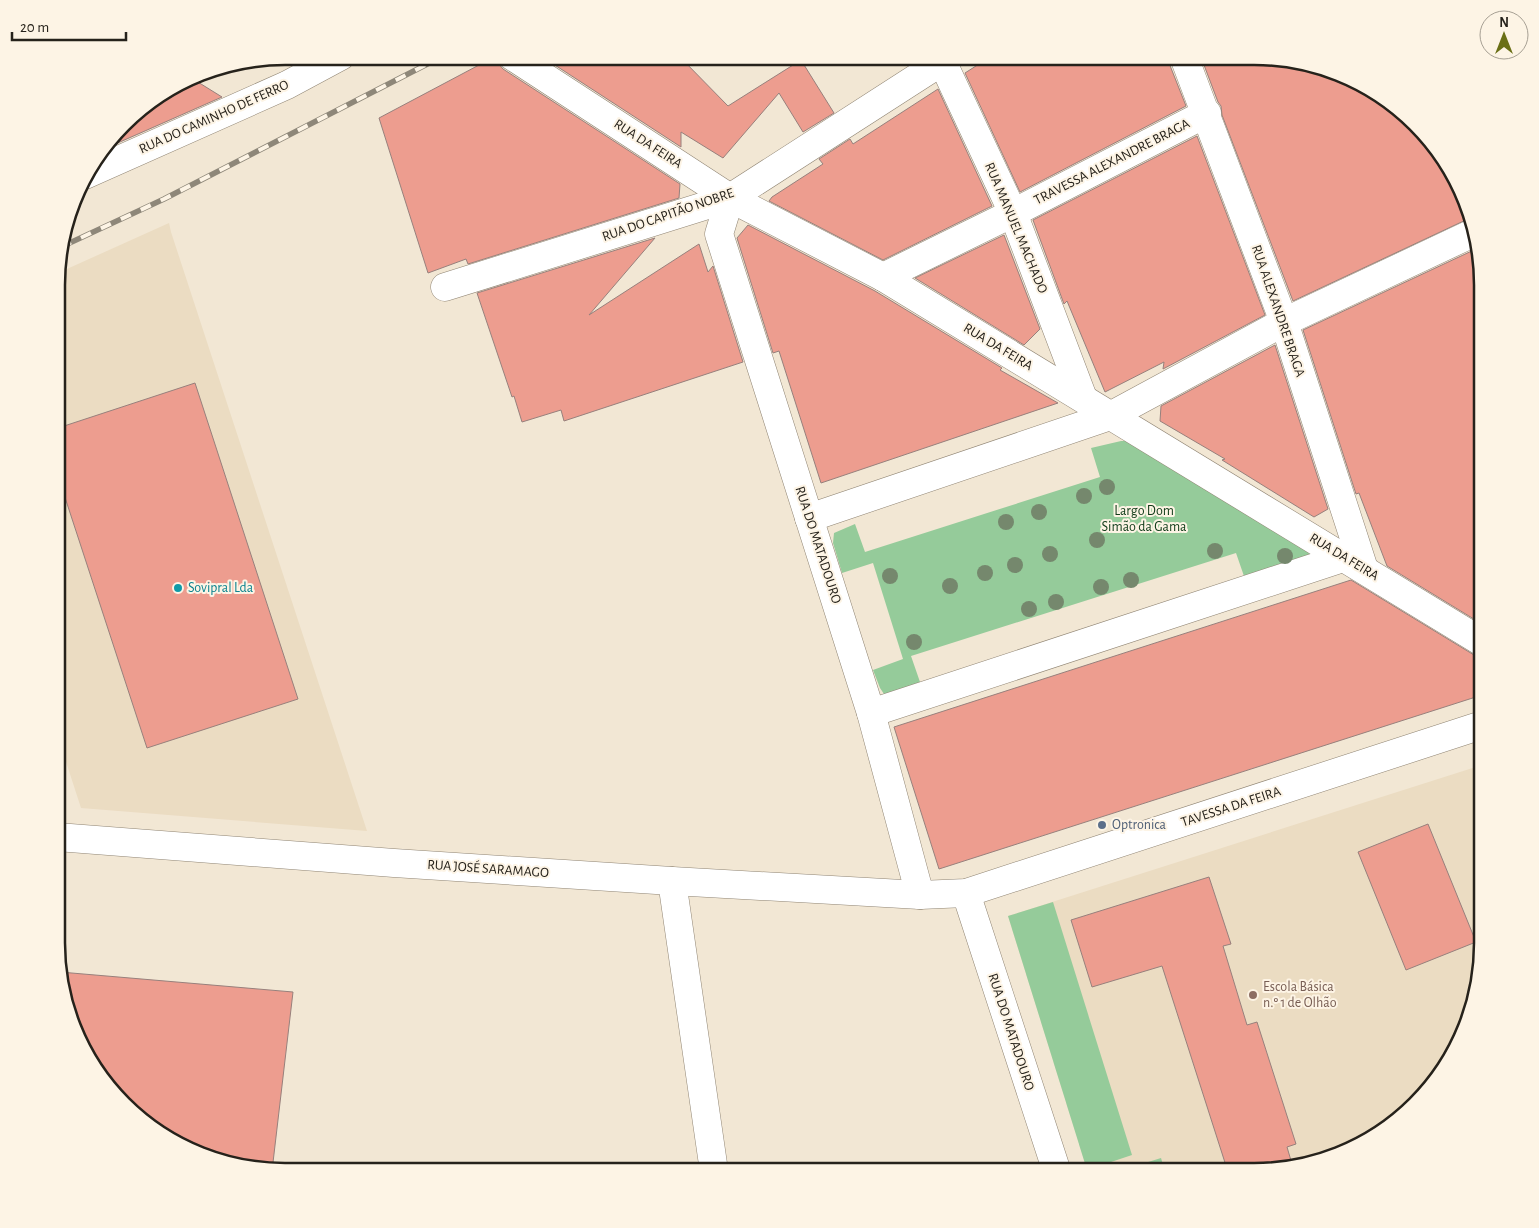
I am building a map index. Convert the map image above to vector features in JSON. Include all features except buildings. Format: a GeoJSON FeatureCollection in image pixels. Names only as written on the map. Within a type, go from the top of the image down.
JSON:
{"type":"FeatureCollection","features":[{"type":"Feature","properties":{"kind":"street","name":"RUA DO CAMINHO DE FERRO"},"geometry":{"type":"LineString","coordinates":[[97,171],[287,84],[324,65]]}},
{"type":"Feature","properties":{"kind":"street","name":"RUA DA FEIRA"},"geometry":{"type":"LineString","coordinates":[[526,65],[730,198],[883,277],[1474,637]]}},
{"type":"Feature","properties":{"kind":"street","name":"RUA DO CAPITÃO NOBRE"},"geometry":{"type":"LineString","coordinates":[[445,287],[730,198],[937,65]]}},
{"type":"Feature","properties":{"kind":"street","name":"RUA MANUEL MACHADO"},"geometry":{"type":"LineString","coordinates":[[949,65],[1013,213],[1083,398]]}},
{"type":"Feature","properties":{"kind":"street","name":"RUA ALEXANDRE BRAGA"},"geometry":{"type":"LineString","coordinates":[[1187,65],[1207,113],[1284,322],[1355,563]]}},
{"type":"Feature","properties":{"kind":"street","name":"TRAVESSA ALEXANDRE BRAGA"},"geometry":{"type":"LineString","coordinates":[[883,277],[1013,213],[1207,113]]}},
{"type":"Feature","properties":{"kind":"street","name":"RUA DO MATADOURO"},"geometry":{"type":"LineString","coordinates":[[730,198],[719,234],[872,713],[920,895]]}},
{"type":"Feature","properties":{"kind":"street"},"geometry":{"type":"LineString","coordinates":[[809,518],[1110,416],[1284,322],[1468,235]]}},
{"type":"Feature","properties":{"kind":"street"},"geometry":{"type":"LineString","coordinates":[[872,713],[1355,563]]}},
{"type":"Feature","properties":{"kind":"street","name":"TAVESSA DA FEIRA"},"geometry":{"type":"LineString","coordinates":[[920,895],[966,893],[1474,728]]}},
{"type":"Feature","properties":{"kind":"street","name":"RUA JOSÉ SARAMAGO"},"geometry":{"type":"LineString","coordinates":[[65,838],[394,863],[920,895]]}},
{"type":"Feature","properties":{"kind":"street"},"geometry":{"type":"LineString","coordinates":[[672,881],[713,1163]]}},
{"type":"Feature","properties":{"kind":"street","name":"RUA DO MATADOURO"},"geometry":{"type":"LineString","coordinates":[[966,893],[1054,1163]]}},
{"type":"Feature","properties":{"kind":"shaded area"},"geometry":{"type":"Polygon","coordinates":[[[169,223],[367,831],[81,808],[65,759],[65,270],[169,223]]]}},
{"type":"Feature","properties":{"kind":"shaded area","name":"Escola Básica n.º 1 de Olhão"},"geometry":{"type":"Polygon","coordinates":[[[1474,768],[1474,958],[1467,1000],[1457,1027],[1445,1053],[1429,1077],[1399,1109],[1364,1134],[1311,1156],[1269,1163],[1085,1163],[1008,916],[1474,768]]]}},
{"type":"Feature","properties":{"kind":"green space","name":"Largo Dom Simão da Gama"},"geometry":{"type":"Polygon","coordinates":[[[1128,441],[1308,547],[1312,555],[1245,579],[1236,553],[911,656],[920,682],[884,694],[873,670],[903,659],[873,563],[842,573],[833,543],[834,533],[855,524],[865,552],[1100,477],[1091,448],[1128,441]]]}},
{"type":"Feature","properties":{"kind":"green space"},"geometry":{"type":"Polygon","coordinates":[[[1053,902],[1132,1155],[1108,1163],[1085,1163],[1008,916],[1053,902]]]}},
{"type":"Feature","properties":{"kind":"green space"},"geometry":{"type":"Polygon","coordinates":[[[1161,1158],[1162,1163],[1145,1163],[1161,1158]]]}},
{"type":"Feature","properties":{"kind":"railway"},"geometry":{"type":"LineString","coordinates":[[69,243],[164,199],[425,65]]}},
{"type":"Feature","properties":{"kind":"place","name":"Sovipral Lda"},"geometry":{"type":"Point","coordinates":[178,588]}},
{"type":"Feature","properties":{"kind":"place","name":"Optronica"},"geometry":{"type":"Point","coordinates":[1102,825]}},
{"type":"Feature","properties":{"kind":"place","name":"Escola Básica n.º 1 de Olhão"},"geometry":{"type":"Point","coordinates":[1253,995]}}]}
